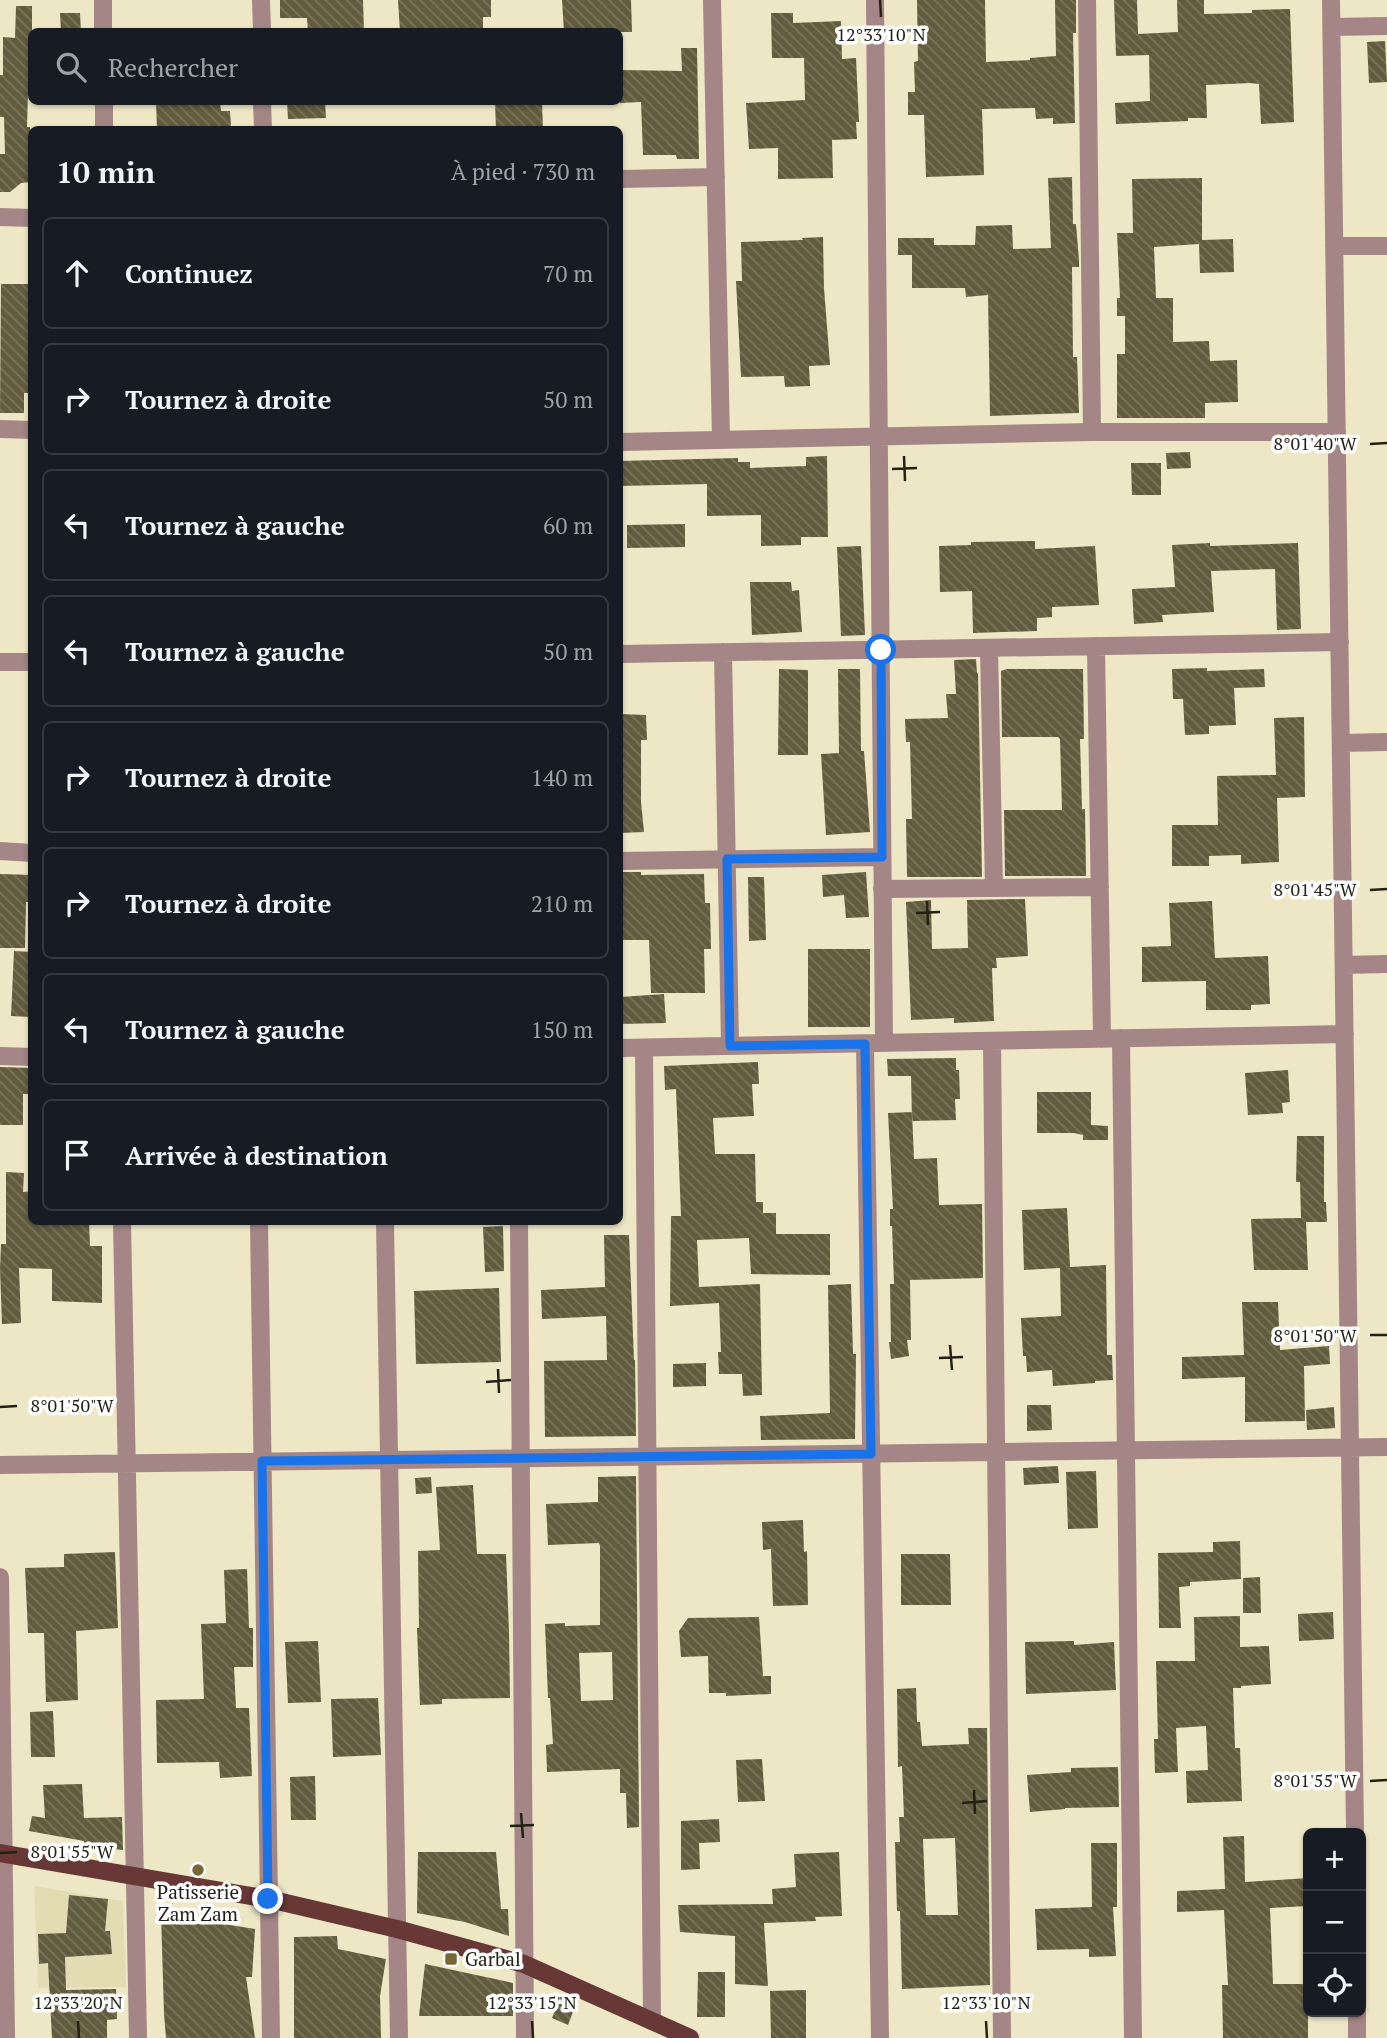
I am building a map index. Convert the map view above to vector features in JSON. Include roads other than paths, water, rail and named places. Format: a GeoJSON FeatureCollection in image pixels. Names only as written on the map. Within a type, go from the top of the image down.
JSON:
{"type":"FeatureCollection","features":[{"type":"Feature","properties":{"kind":"main road"},"geometry":{"type":"LineString","coordinates":[[2,1854],[268,1899],[397,1929],[524,1964],[690,2038]]}},
{"type":"Feature","properties":{"kind":"street"},"geometry":{"type":"LineString","coordinates":[[103,0],[103,28]]}},
{"type":"Feature","properties":{"kind":"street"},"geometry":{"type":"LineString","coordinates":[[261,0],[262,28]]}},
{"type":"Feature","properties":{"kind":"street"},"geometry":{"type":"LineString","coordinates":[[712,0],[721,440]]}},
{"type":"Feature","properties":{"kind":"street"},"geometry":{"type":"LineString","coordinates":[[875,0],[884,1043]]}},
{"type":"Feature","properties":{"kind":"street"},"geometry":{"type":"LineString","coordinates":[[1087,0],[1092,432]]}},
{"type":"Feature","properties":{"kind":"street"},"geometry":{"type":"LineString","coordinates":[[1331,0],[1355,1828]]}},
{"type":"Feature","properties":{"kind":"street"},"geometry":{"type":"LineString","coordinates":[[1332,27],[1387,26]]}},
{"type":"Feature","properties":{"kind":"street"},"geometry":{"type":"LineString","coordinates":[[104,105],[104,126]]}},
{"type":"Feature","properties":{"kind":"street"},"geometry":{"type":"LineString","coordinates":[[262,105],[263,126]]}},
{"type":"Feature","properties":{"kind":"street"},"geometry":{"type":"LineString","coordinates":[[623,179],[716,177]]}},
{"type":"Feature","properties":{"kind":"street"},"geometry":{"type":"LineString","coordinates":[[0,217],[28,218]]}},
{"type":"Feature","properties":{"kind":"street"},"geometry":{"type":"LineString","coordinates":[[1335,246],[1387,246]]}},
{"type":"Feature","properties":{"kind":"street"},"geometry":{"type":"LineString","coordinates":[[0,429],[28,430]]}},
{"type":"Feature","properties":{"kind":"street"},"geometry":{"type":"LineString","coordinates":[[623,442],[1092,432],[1337,432]]}},
{"type":"Feature","properties":{"kind":"street"},"geometry":{"type":"LineString","coordinates":[[623,654],[1340,642]]}},
{"type":"Feature","properties":{"kind":"street"},"geometry":{"type":"LineString","coordinates":[[1096,646],[1102,1039]]}},
{"type":"Feature","properties":{"kind":"street"},"geometry":{"type":"LineString","coordinates":[[989,648],[994,888]]}},
{"type":"Feature","properties":{"kind":"street"},"geometry":{"type":"LineString","coordinates":[[723,652],[730,1046]]}},
{"type":"Feature","properties":{"kind":"street"},"geometry":{"type":"LineString","coordinates":[[0,662],[28,662]]}},
{"type":"Feature","properties":{"kind":"street"},"geometry":{"type":"LineString","coordinates":[[1341,743],[1387,742]]}},
{"type":"Feature","properties":{"kind":"street"},"geometry":{"type":"LineString","coordinates":[[0,852],[28,853]]}},
{"type":"Feature","properties":{"kind":"street"},"geometry":{"type":"LineString","coordinates":[[623,861],[882,857]]}},
{"type":"Feature","properties":{"kind":"street"},"geometry":{"type":"LineString","coordinates":[[882,889],[1100,887]]}},
{"type":"Feature","properties":{"kind":"street"},"geometry":{"type":"LineString","coordinates":[[1344,965],[1387,964]]}},
{"type":"Feature","properties":{"kind":"street"},"geometry":{"type":"LineString","coordinates":[[623,1048],[1345,1034]]}},
{"type":"Feature","properties":{"kind":"street"},"geometry":{"type":"LineString","coordinates":[[1121,1038],[1133,2038]]}},
{"type":"Feature","properties":{"kind":"street"},"geometry":{"type":"LineString","coordinates":[[992,1041],[1002,2038]]}},
{"type":"Feature","properties":{"kind":"street"},"geometry":{"type":"LineString","coordinates":[[865,1044],[880,2038]]}},
{"type":"Feature","properties":{"kind":"street"},"geometry":{"type":"LineString","coordinates":[[644,1048],[652,2021]]}},
{"type":"Feature","properties":{"kind":"street"},"geometry":{"type":"LineString","coordinates":[[0,1056],[28,1057]]}},
{"type":"Feature","properties":{"kind":"street"},"geometry":{"type":"LineString","coordinates":[[122,1225],[138,2038]]}},
{"type":"Feature","properties":{"kind":"street"},"geometry":{"type":"LineString","coordinates":[[259,1225],[271,2038]]}},
{"type":"Feature","properties":{"kind":"street"},"geometry":{"type":"LineString","coordinates":[[385,1225],[399,2038]]}},
{"type":"Feature","properties":{"kind":"street"},"geometry":{"type":"LineString","coordinates":[[519,1225],[525,2038]]}},
{"type":"Feature","properties":{"kind":"street"},"geometry":{"type":"LineString","coordinates":[[0,1465],[1387,1447]]}},
{"type":"Feature","properties":{"kind":"street"},"geometry":{"type":"LineString","coordinates":[[0,1577],[6,2038]]}},
{"type":"Feature","properties":{"kind":"street"},"geometry":{"type":"LineString","coordinates":[[1357,2017],[1357,2038]]}},
{"type":"Feature","properties":{"kind":"place","name":"Patisserie Zam Zam"},"geometry":{"type":"Point","coordinates":[198,1870]}},
{"type":"Feature","properties":{"kind":"place","name":"Garbal"},"geometry":{"type":"Point","coordinates":[451,1959]}}]}
